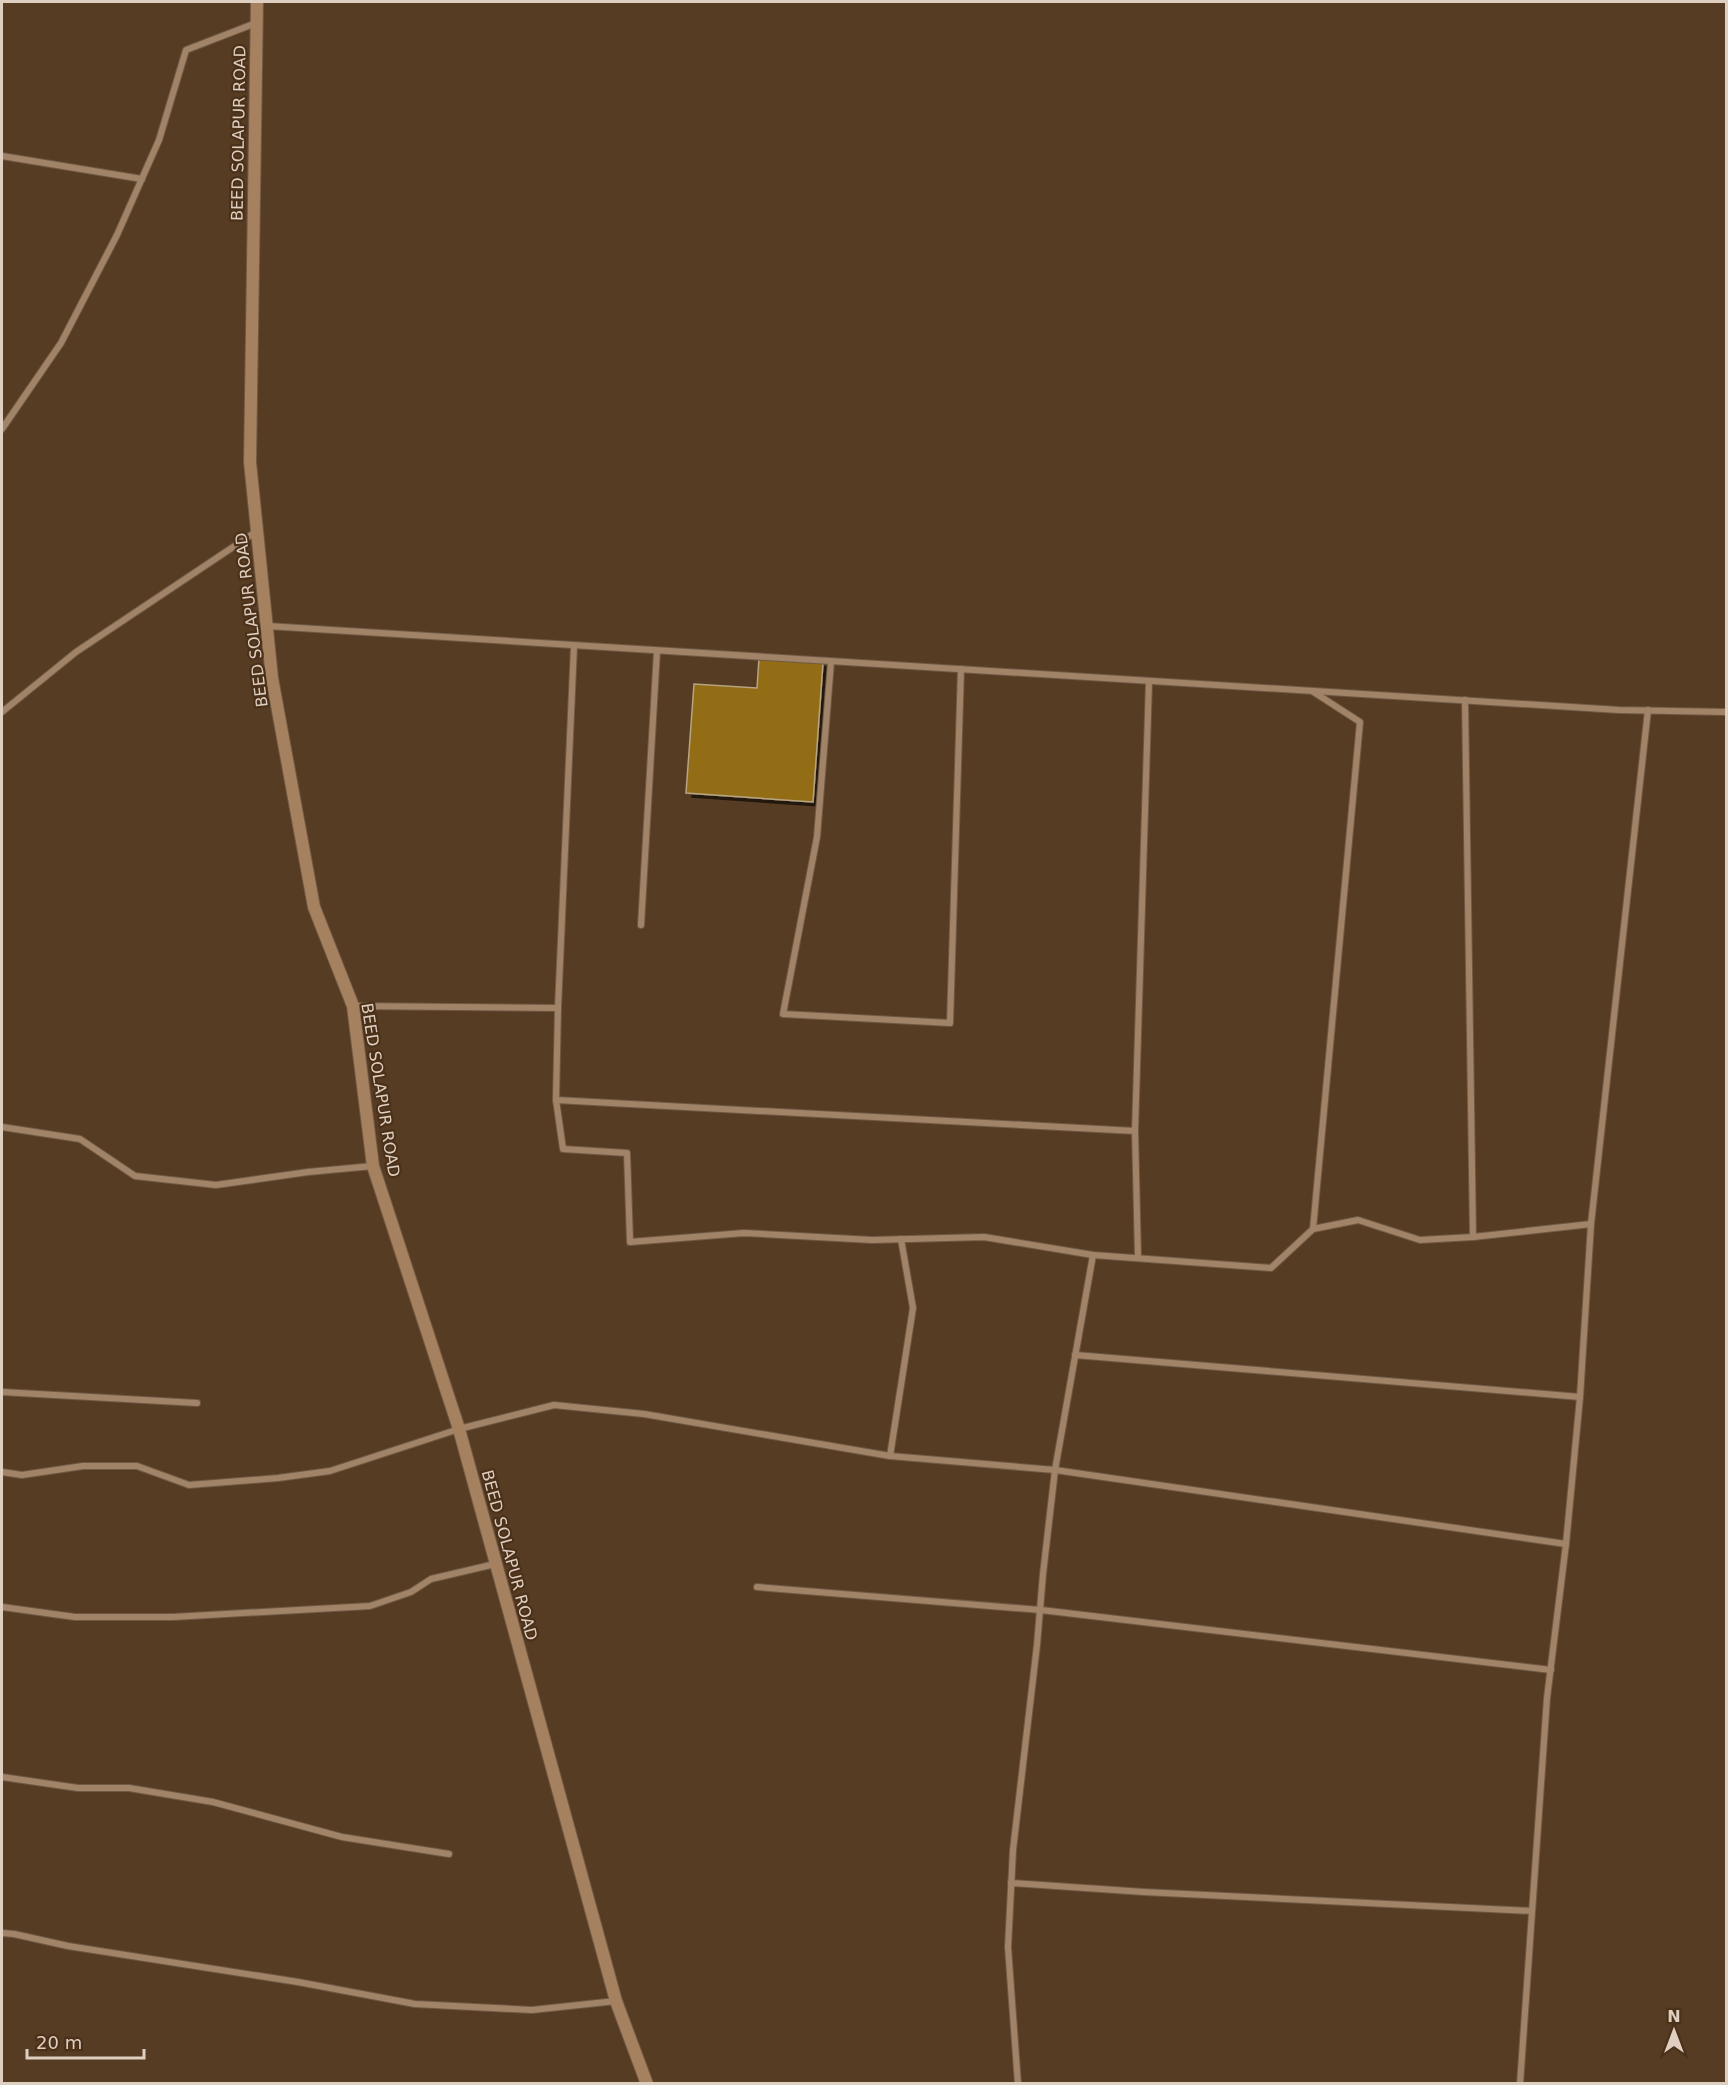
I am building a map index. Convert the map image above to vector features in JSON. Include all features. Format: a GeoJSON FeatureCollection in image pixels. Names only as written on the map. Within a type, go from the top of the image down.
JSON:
{"type":"FeatureCollection","features":[{"type":"Feature","properties":{"kind":"main road","name":"BEED SOLAPUR ROAD"},"geometry":{"type":"LineString","coordinates":[[256,2],[250,462],[272,678],[314,907],[353,1006],[373,1166],[459,1429],[616,2001],[647,2084]]}},
{"type":"Feature","properties":{"kind":"street"},"geometry":{"type":"LineString","coordinates":[[2,429],[61,343],[117,235],[159,140],[186,50],[256,23]]}},
{"type":"Feature","properties":{"kind":"street"},"geometry":{"type":"LineString","coordinates":[[2,156],[142,179]]}},
{"type":"Feature","properties":{"kind":"street"},"geometry":{"type":"LineString","coordinates":[[2,712],[76,652],[257,531]]}},
{"type":"Feature","properties":{"kind":"street"},"geometry":{"type":"LineString","coordinates":[[267,626],[1311,691],[1648,710],[1726,712]]}},
{"type":"Feature","properties":{"kind":"street"},"geometry":{"type":"LineString","coordinates":[[574,646],[556,1100],[563,1149],[627,1153],[630,1242],[744,1233],[872,1240],[984,1237],[1093,1255],[1271,1268],[1313,1229],[1358,1220],[1420,1240],[1473,1237],[1592,1224]]}},
{"type":"Feature","properties":{"kind":"street"},"geometry":{"type":"LineString","coordinates":[[641,925],[657,651]]}},
{"type":"Feature","properties":{"kind":"street"},"geometry":{"type":"LineString","coordinates":[[831,662],[817,837],[783,1014],[950,1023],[961,669]]}},
{"type":"Feature","properties":{"kind":"street"},"geometry":{"type":"LineString","coordinates":[[1138,1257],[1135,1131],[1149,681]]}},
{"type":"Feature","properties":{"kind":"street"},"geometry":{"type":"LineString","coordinates":[[1311,691],[1360,722],[1313,1229]]}},
{"type":"Feature","properties":{"kind":"street"},"geometry":{"type":"LineString","coordinates":[[1465,700],[1473,1237]]}},
{"type":"Feature","properties":{"kind":"street"},"geometry":{"type":"LineString","coordinates":[[1520,2084],[1547,1698],[1566,1544],[1580,1397],[1592,1224],[1648,710]]}},
{"type":"Feature","properties":{"kind":"street"},"geometry":{"type":"LineString","coordinates":[[353,1006],[558,1008]]}},
{"type":"Feature","properties":{"kind":"street"},"geometry":{"type":"LineString","coordinates":[[556,1100],[1135,1131]]}},
{"type":"Feature","properties":{"kind":"street"},"geometry":{"type":"LineString","coordinates":[[2,1127],[80,1139],[135,1176],[216,1185],[308,1172],[373,1166]]}},
{"type":"Feature","properties":{"kind":"street"},"geometry":{"type":"LineString","coordinates":[[890,1456],[912,1308],[901,1239]]}},
{"type":"Feature","properties":{"kind":"street"},"geometry":{"type":"LineString","coordinates":[[1018,2084],[1008,1947],[1013,1850],[1055,1470],[1093,1255]]}},
{"type":"Feature","properties":{"kind":"street"},"geometry":{"type":"LineString","coordinates":[[1075,1355],[1580,1397]]}},
{"type":"Feature","properties":{"kind":"street"},"geometry":{"type":"LineString","coordinates":[[2,1392],[197,1403]]}},
{"type":"Feature","properties":{"kind":"street"},"geometry":{"type":"LineString","coordinates":[[2,1472],[22,1475],[83,1466],[137,1466],[189,1485],[267,1479],[330,1471],[459,1429],[554,1405],[644,1414],[890,1456],[1055,1470],[1566,1544]]}},
{"type":"Feature","properties":{"kind":"street"},"geometry":{"type":"LineString","coordinates":[[2,1607],[75,1617],[173,1617],[370,1606],[411,1592],[431,1579],[495,1564]]}},
{"type":"Feature","properties":{"kind":"street"},"geometry":{"type":"LineString","coordinates":[[757,1587],[1041,1610],[1551,1670]]}},
{"type":"Feature","properties":{"kind":"street"},"geometry":{"type":"LineString","coordinates":[[2,1777],[78,1788],[129,1788],[213,1802],[342,1837],[449,1854]]}},
{"type":"Feature","properties":{"kind":"street"},"geometry":{"type":"LineString","coordinates":[[1011,1883],[1144,1892],[1532,1911]]}},
{"type":"Feature","properties":{"kind":"street"},"geometry":{"type":"LineString","coordinates":[[2,1933],[68,1946],[298,1982],[415,2004],[532,2010],[616,2001]]}},
{"type":"Feature","properties":{"kind":"building"},"geometry":{"type":"Polygon","coordinates":[[[759,658],[823,663],[813,802],[686,793],[694,684],[757,688],[759,658]]]}}]}
